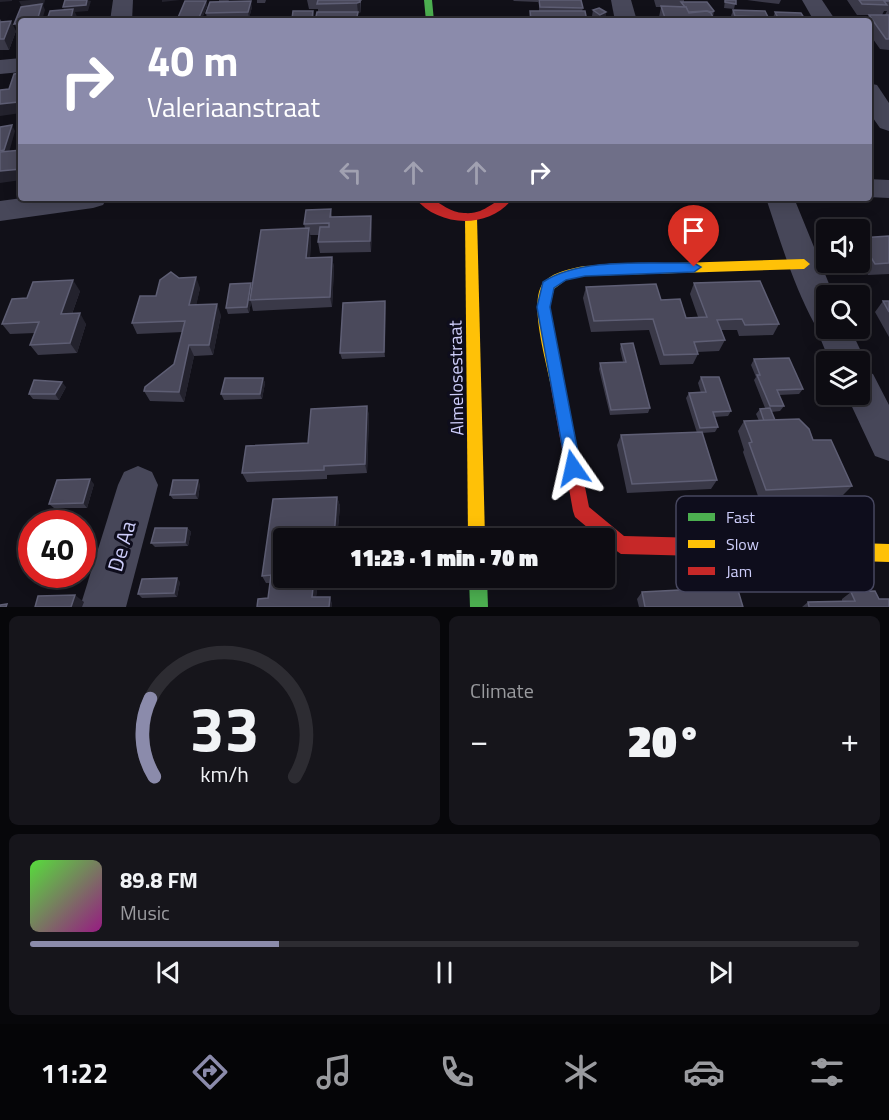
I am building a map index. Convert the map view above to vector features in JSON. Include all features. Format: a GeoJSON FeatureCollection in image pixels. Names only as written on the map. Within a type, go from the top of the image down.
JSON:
{"type":"FeatureCollection","features":[{"type":"Feature","properties":{"kind":"street"},"geometry":{"type":"LineString","coordinates":[[121,18],[123,0]]}},
{"type":"Feature","properties":{"kind":"street"},"geometry":{"type":"LineString","coordinates":[[428,0],[430,18]]}},
{"type":"Feature","properties":{"kind":"street"},"geometry":{"type":"LineString","coordinates":[[621,0],[625,18]]}},
{"type":"Feature","properties":{"kind":"street"},"geometry":{"type":"LineString","coordinates":[[812,0],[823,18]]}},
{"type":"Feature","properties":{"kind":"street"},"geometry":{"type":"LineString","coordinates":[[0,67],[18,65]]}},
{"type":"Feature","properties":{"kind":"street"},"geometry":{"type":"LineString","coordinates":[[872,96],[889,123]]}},
{"type":"Feature","properties":{"kind":"street"},"geometry":{"type":"LineString","coordinates":[[872,188],[889,189]]}},
{"type":"Feature","properties":{"kind":"street"},"geometry":{"type":"LineString","coordinates":[[0,211],[72,201]]}},
{"type":"Feature","properties":{"kind":"street"},"geometry":{"type":"LineString","coordinates":[[426,201],[440,213],[471,218],[496,210],[504,201]]}},
{"type":"Feature","properties":{"kind":"street"},"geometry":{"type":"LineString","coordinates":[[781,201],[816,291]]}},
{"type":"Feature","properties":{"kind":"street","name":"Almelosestraat"},"geometry":{"type":"LineString","coordinates":[[471,218],[477,528]]}},
{"type":"Feature","properties":{"kind":"street"},"geometry":{"type":"LineString","coordinates":[[676,547],[621,545],[581,511],[543,307],[548,286],[562,276],[585,271],[804,264]]}},
{"type":"Feature","properties":{"kind":"street"},"geometry":{"type":"LineString","coordinates":[[870,405],[889,444]]}},
{"type":"Feature","properties":{"kind":"street","name":"De Aa"},"geometry":{"type":"LineString","coordinates":[[103,607],[138,485]]}},
{"type":"Feature","properties":{"kind":"street"},"geometry":{"type":"LineString","coordinates":[[874,553],[889,553]]}},
{"type":"Feature","properties":{"kind":"street"},"geometry":{"type":"LineString","coordinates":[[478,588],[479,607]]}},
{"type":"Feature","properties":{"kind":"building"},"geometry":{"type":"Polygon","coordinates":[[[65,0],[87,0],[86,5],[63,7],[65,0]]]}},
{"type":"Feature","properties":{"kind":"building"},"geometry":{"type":"Polygon","coordinates":[[[318,0],[360,0],[360,2],[317,4],[318,0]]]}},
{"type":"Feature","properties":{"kind":"building"},"geometry":{"type":"Polygon","coordinates":[[[539,0],[581,0],[583,8],[540,7],[539,0]]]}},
{"type":"Feature","properties":{"kind":"building"},"geometry":{"type":"Polygon","coordinates":[[[725,0],[736,0],[736,4],[725,2],[725,0]]]}},
{"type":"Feature","properties":{"kind":"building"},"geometry":{"type":"Polygon","coordinates":[[[859,0],[889,1],[884,1],[887,5],[862,4],[859,0]]]}},
{"type":"Feature","properties":{"kind":"building"},"geometry":{"type":"Polygon","coordinates":[[[185,1],[206,1],[199,18],[178,18],[185,1]]]}},
{"type":"Feature","properties":{"kind":"building"},"geometry":{"type":"Polygon","coordinates":[[[251,1],[248,12],[206,13],[210,2],[251,1]]]}},
{"type":"Feature","properties":{"kind":"building"},"geometry":{"type":"Polygon","coordinates":[[[681,2],[707,2],[714,11],[688,12],[681,2]]]}},
{"type":"Feature","properties":{"kind":"building"},"geometry":{"type":"Polygon","coordinates":[[[42,4],[38,18],[18,18],[18,23],[14,24],[21,7],[42,4]]]}},
{"type":"Feature","properties":{"kind":"building"},"geometry":{"type":"Polygon","coordinates":[[[661,6],[686,7],[689,13],[707,11],[713,18],[665,18],[661,6]]]}},
{"type":"Feature","properties":{"kind":"building"},"geometry":{"type":"Polygon","coordinates":[[[599,8],[606,12],[600,15],[593,10],[599,8]]]}},
{"type":"Feature","properties":{"kind":"building"},"geometry":{"type":"Polygon","coordinates":[[[73,9],[71,18],[48,18],[50,11],[73,9]]]}},
{"type":"Feature","properties":{"kind":"building"},"geometry":{"type":"Polygon","coordinates":[[[733,10],[765,11],[768,17],[735,16],[733,10]]]}},
{"type":"Feature","properties":{"kind":"building"},"geometry":{"type":"Polygon","coordinates":[[[293,11],[313,11],[312,18],[292,18],[293,11]]]}},
{"type":"Feature","properties":{"kind":"building"},"geometry":{"type":"Polygon","coordinates":[[[530,11],[585,11],[586,18],[531,18],[530,11]]]}},
{"type":"Feature","properties":{"kind":"building"},"geometry":{"type":"Polygon","coordinates":[[[317,12],[358,12],[357,17],[361,17],[361,18],[316,18],[317,12]]]}},
{"type":"Feature","properties":{"kind":"building"},"geometry":{"type":"Polygon","coordinates":[[[775,12],[801,13],[804,18],[778,18],[775,12]]]}},
{"type":"Feature","properties":{"kind":"building"},"geometry":{"type":"Polygon","coordinates":[[[869,15],[889,15],[889,39],[886,39],[869,15]]]}},
{"type":"Feature","properties":{"kind":"building"},"geometry":{"type":"Polygon","coordinates":[[[11,21],[4,39],[0,39],[0,22],[11,21]]]}},
{"type":"Feature","properties":{"kind":"building"},"geometry":{"type":"Polygon","coordinates":[[[18,73],[18,102],[0,104],[0,90],[9,89],[14,74],[18,73]]]}},
{"type":"Feature","properties":{"kind":"building"},"geometry":{"type":"Polygon","coordinates":[[[12,125],[4,150],[0,151],[0,127],[12,125]]]}},
{"type":"Feature","properties":{"kind":"building"},"geometry":{"type":"Polygon","coordinates":[[[18,150],[18,169],[0,171],[0,152],[18,150]]]}},
{"type":"Feature","properties":{"kind":"building"},"geometry":{"type":"Polygon","coordinates":[[[331,209],[330,217],[371,216],[370,241],[318,242],[320,227],[329,227],[329,223],[304,224],[306,210],[331,209]]]}},
{"type":"Feature","properties":{"kind":"building"},"geometry":{"type":"Polygon","coordinates":[[[309,228],[306,258],[332,257],[330,297],[250,300],[261,230],[309,228]]]}},
{"type":"Feature","properties":{"kind":"building"},"geometry":{"type":"Polygon","coordinates":[[[889,236],[889,263],[875,264],[870,256],[870,237],[889,236]]]}},
{"type":"Feature","properties":{"kind":"building"},"geometry":{"type":"Polygon","coordinates":[[[171,272],[179,278],[196,277],[189,305],[217,304],[209,345],[189,345],[179,392],[144,391],[145,387],[174,364],[185,321],[132,323],[140,296],[156,296],[160,280],[171,272]]]}},
{"type":"Feature","properties":{"kind":"building"},"geometry":{"type":"Polygon","coordinates":[[[73,280],[61,314],[80,313],[70,343],[30,345],[39,322],[2,324],[12,299],[27,298],[33,282],[73,280]]]}},
{"type":"Feature","properties":{"kind":"building"},"geometry":{"type":"Polygon","coordinates":[[[760,281],[779,324],[745,325],[742,319],[717,320],[725,340],[694,342],[698,354],[664,355],[653,319],[594,321],[586,287],[656,284],[661,300],[680,299],[686,318],[707,317],[694,283],[760,281]]]}},
{"type":"Feature","properties":{"kind":"building"},"geometry":{"type":"Polygon","coordinates":[[[251,283],[247,307],[226,308],[230,284],[251,283]]]}},
{"type":"Feature","properties":{"kind":"building"},"geometry":{"type":"Polygon","coordinates":[[[385,301],[384,352],[340,353],[343,303],[385,301]]]}},
{"type":"Feature","properties":{"kind":"building"},"geometry":{"type":"Polygon","coordinates":[[[883,301],[889,301],[889,312],[883,301]]]}},
{"type":"Feature","properties":{"kind":"building"},"geometry":{"type":"Polygon","coordinates":[[[633,343],[650,408],[611,410],[600,363],[626,362],[621,344],[633,343]]]}},
{"type":"Feature","properties":{"kind":"building"},"geometry":{"type":"Polygon","coordinates":[[[789,358],[803,389],[777,390],[784,406],[770,406],[757,375],[760,375],[754,359],[789,358]]]}},
{"type":"Feature","properties":{"kind":"building"},"geometry":{"type":"Polygon","coordinates":[[[701,377],[719,377],[731,411],[713,412],[718,427],[700,428],[689,393],[706,392],[701,377]]]}},
{"type":"Feature","properties":{"kind":"building"},"geometry":{"type":"Polygon","coordinates":[[[225,378],[263,378],[260,394],[221,394],[225,378]]]}},
{"type":"Feature","properties":{"kind":"building"},"geometry":{"type":"Polygon","coordinates":[[[34,380],[62,382],[55,394],[29,394],[34,380]]]}},
{"type":"Feature","properties":{"kind":"building"},"geometry":{"type":"Polygon","coordinates":[[[367,406],[365,464],[324,466],[324,470],[242,473],[246,446],[308,443],[311,409],[367,406]]]}},
{"type":"Feature","properties":{"kind":"building"},"geometry":{"type":"Polygon","coordinates":[[[770,408],[775,420],[764,421],[760,409],[770,408]]]}},
{"type":"Feature","properties":{"kind":"building"},"geometry":{"type":"Polygon","coordinates":[[[799,419],[809,429],[813,440],[831,440],[852,486],[766,490],[749,443],[752,442],[744,421],[799,419]]]}},
{"type":"Feature","properties":{"kind":"building"},"geometry":{"type":"Polygon","coordinates":[[[702,432],[717,480],[632,484],[621,435],[702,432]]]}},
{"type":"Feature","properties":{"kind":"building"},"geometry":{"type":"Polygon","coordinates":[[[90,479],[83,503],[49,504],[57,480],[90,479]]]}},
{"type":"Feature","properties":{"kind":"building"},"geometry":{"type":"Polygon","coordinates":[[[173,480],[198,480],[195,494],[170,495],[173,480]]]}},
{"type":"Feature","properties":{"kind":"building"},"geometry":{"type":"Polygon","coordinates":[[[337,497],[335,528],[273,528],[273,588],[313,588],[312,597],[330,597],[329,607],[257,607],[258,599],[268,598],[271,575],[262,576],[273,499],[337,497]]]}},
{"type":"Feature","properties":{"kind":"building"},"geometry":{"type":"Polygon","coordinates":[[[155,528],[187,528],[185,542],[151,543],[155,528]]]}},
{"type":"Feature","properties":{"kind":"building"},"geometry":{"type":"Polygon","coordinates":[[[177,578],[174,593],[138,594],[142,579],[177,578]]]}},
{"type":"Feature","properties":{"kind":"building"},"geometry":{"type":"Polygon","coordinates":[[[874,591],[879,599],[889,599],[889,607],[809,607],[808,602],[855,601],[851,592],[874,591]]]}},
{"type":"Feature","properties":{"kind":"building"},"geometry":{"type":"Polygon","coordinates":[[[642,592],[738,592],[743,607],[645,607],[642,592]]]}},
{"type":"Feature","properties":{"kind":"building"},"geometry":{"type":"Polygon","coordinates":[[[75,595],[71,607],[35,607],[38,596],[75,595]]]}},
{"type":"Feature","properties":{"kind":"traffic: fast"},"geometry":{"type":"LineString","coordinates":[[428,0],[430,18]]}},
{"type":"Feature","properties":{"kind":"traffic: fast"},"geometry":{"type":"LineString","coordinates":[[478,588],[479,607]]}},
{"type":"Feature","properties":{"kind":"traffic: slow"},"geometry":{"type":"LineString","coordinates":[[471,217],[477,528]]}},
{"type":"Feature","properties":{"kind":"traffic: slow"},"geometry":{"type":"LineString","coordinates":[[557,382],[543,307],[548,286],[562,276],[584,271],[804,264]]}},
{"type":"Feature","properties":{"kind":"traffic: slow"},"geometry":{"type":"LineString","coordinates":[[874,553],[889,553]]}},
{"type":"Feature","properties":{"kind":"traffic: jam"},"geometry":{"type":"LineString","coordinates":[[425,201],[442,212],[465,218],[487,213],[504,201]]}},
{"type":"Feature","properties":{"kind":"traffic: jam"},"geometry":{"type":"LineString","coordinates":[[557,382],[581,511],[621,545],[676,546]]}},
{"type":"Feature","properties":{"kind":"route"},"geometry":{"type":"LineString","coordinates":[[573,468],[543,307],[548,286],[562,276],[585,271],[694,267]]}}]}
